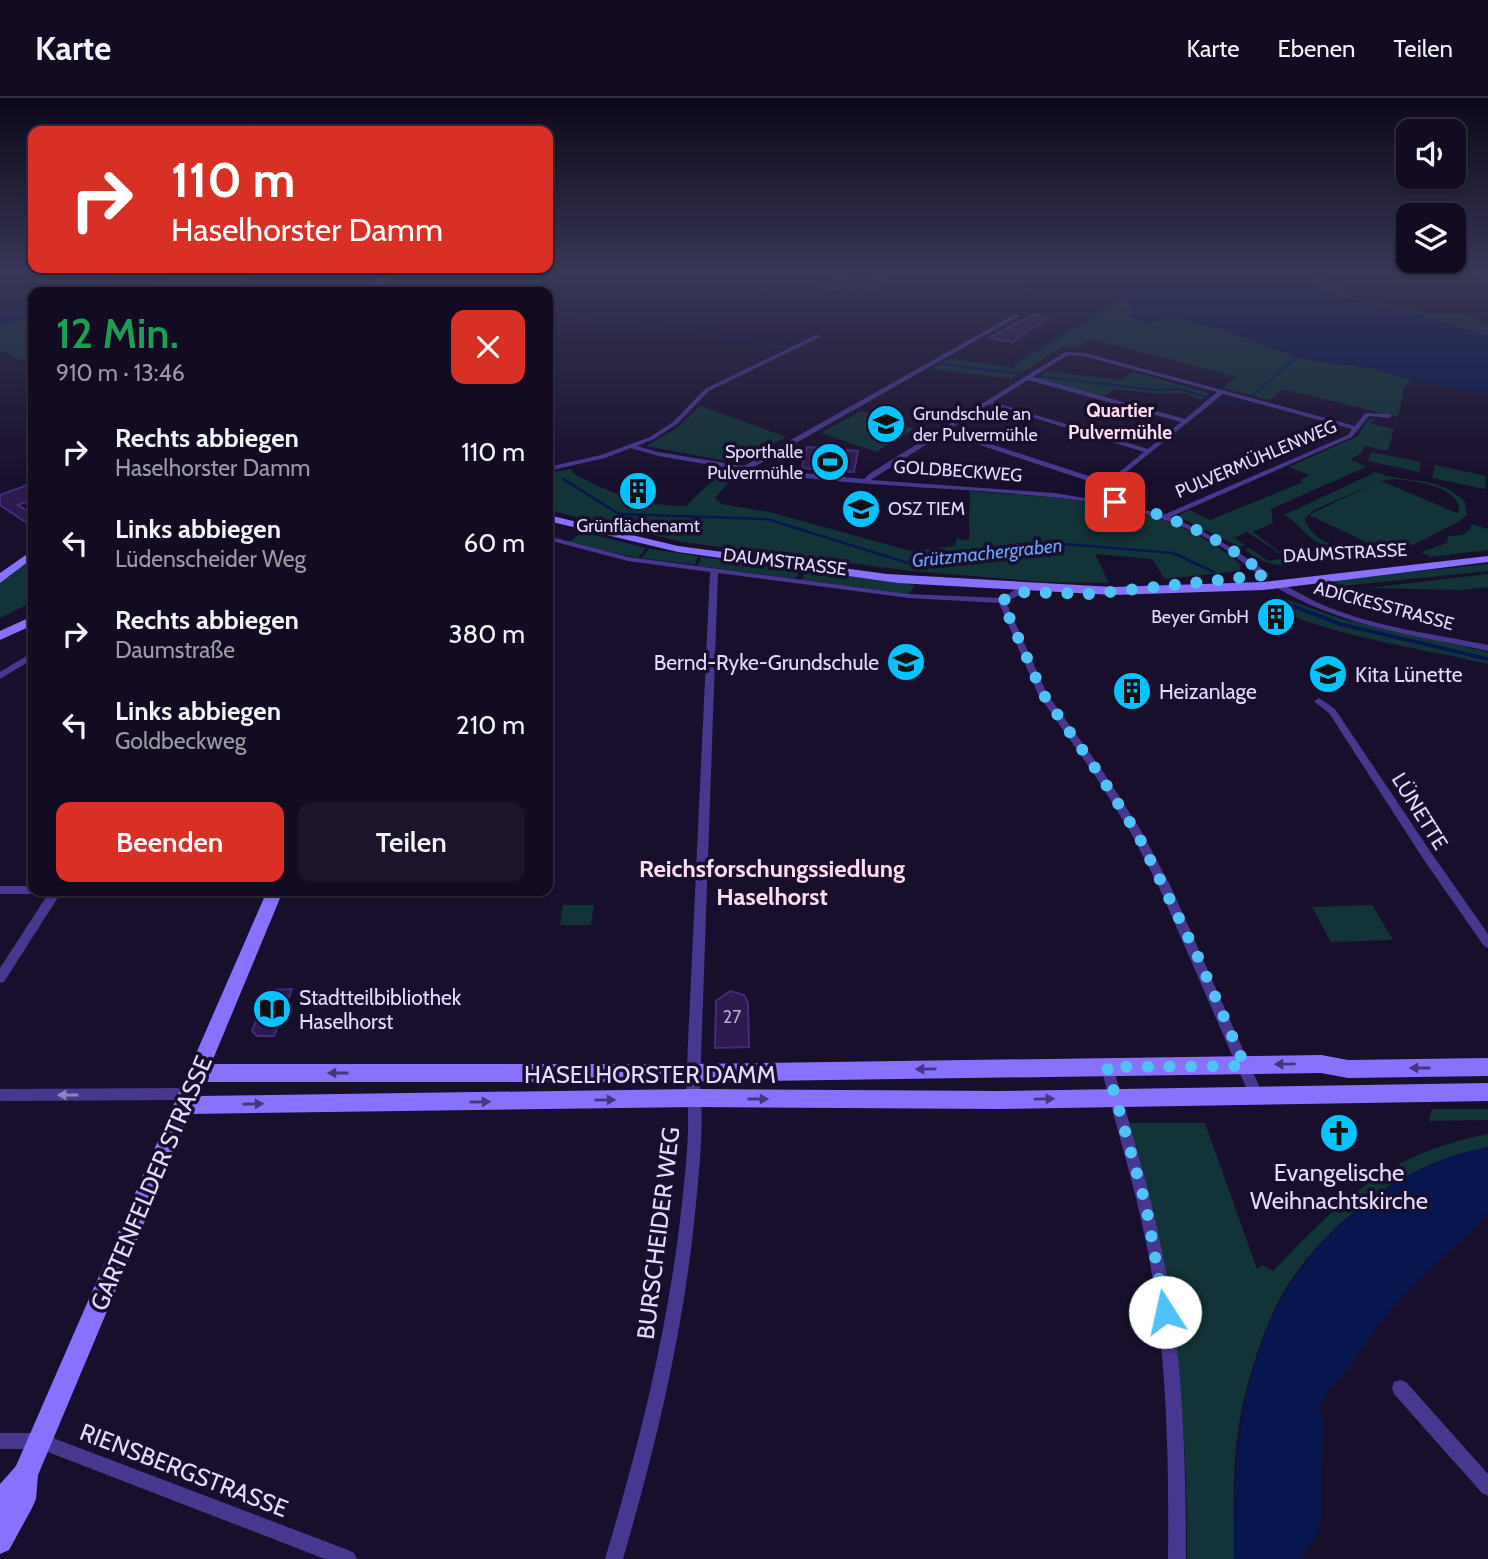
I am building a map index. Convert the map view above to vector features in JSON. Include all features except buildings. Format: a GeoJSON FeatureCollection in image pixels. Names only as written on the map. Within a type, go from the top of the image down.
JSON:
{"type":"FeatureCollection","features":[{"type":"Feature","properties":{"kind":"street"},"geometry":{"type":"LineString","coordinates":[[553,468],[586,462],[633,447],[675,423],[707,390],[807,341]]}},
{"type":"Feature","properties":{"kind":"street"},"geometry":{"type":"LineString","coordinates":[[743,470],[970,341]]}},
{"type":"Feature","properties":{"kind":"street"},"geometry":{"type":"LineString","coordinates":[[867,480],[871,474],[1060,356],[1072,353],[1215,396],[1241,397],[1356,428]]}},
{"type":"Feature","properties":{"kind":"street"},"geometry":{"type":"LineString","coordinates":[[1030,375],[1186,421]]}},
{"type":"Feature","properties":{"kind":"street"},"geometry":{"type":"LineString","coordinates":[[1093,498],[1215,396]]}},
{"type":"Feature","properties":{"kind":"street"},"geometry":{"type":"LineString","coordinates":[[987,402],[1149,451]]}},
{"type":"Feature","properties":{"kind":"street","name":"PULVERMÜHLENWEG"},"geometry":{"type":"LineString","coordinates":[[1166,516],[1350,436],[1367,414],[1389,415]]}},
{"type":"Feature","properties":{"kind":"street"},"geometry":{"type":"LineString","coordinates":[[942,430],[1108,485]]}},
{"type":"Feature","properties":{"kind":"street","name":"GOLDBECKWEG"},"geometry":{"type":"LineString","coordinates":[[633,447],[743,470],[1093,498],[1166,516],[1216,538],[1265,575]]}},
{"type":"Feature","properties":{"kind":"street","name":"DAUMSTRASSE"},"geometry":{"type":"LineString","coordinates":[[553,519],[652,545],[929,584],[1062,595],[1277,584],[1488,559]]}},
{"type":"Feature","properties":{"kind":"street","name":"DAUMSTRASSE"},"geometry":{"type":"LineString","coordinates":[[553,539],[604,554],[714,571],[909,596],[1002,601]]}},
{"type":"Feature","properties":{"kind":"street"},"geometry":{"type":"LineString","coordinates":[[0,579],[28,557]]}},
{"type":"Feature","properties":{"kind":"street","name":"DAUMSTRASSE"},"geometry":{"type":"LineString","coordinates":[[1139,590],[1265,575],[1427,566]]}},
{"type":"Feature","properties":{"kind":"street","name":"BURSCHEIDER WEG"},"geometry":{"type":"LineString","coordinates":[[614,1559],[655,1408],[676,1302],[689,1209],[714,571]]}},
{"type":"Feature","properties":{"kind":"street","name":"DAUMSTRASSE"},"geometry":{"type":"LineString","coordinates":[[1265,575],[1277,584]]}},
{"type":"Feature","properties":{"kind":"street","name":"DAUMSTRASSE"},"geometry":{"type":"LineString","coordinates":[[889,577],[1113,591]]}},
{"type":"Feature","properties":{"kind":"street","name":"ADICKESSTRASSE"},"geometry":{"type":"LineString","coordinates":[[1277,584],[1304,602],[1333,612],[1488,648]]}},
{"type":"Feature","properties":{"kind":"street"},"geometry":{"type":"LineString","coordinates":[[1018,592],[1002,601],[1043,694],[1138,835],[1198,957],[1258,1097]]}},
{"type":"Feature","properties":{"kind":"street"},"geometry":{"type":"LineString","coordinates":[[0,636],[28,622]]}},
{"type":"Feature","properties":{"kind":"street"},"geometry":{"type":"LineString","coordinates":[[0,676],[28,658]]}},
{"type":"Feature","properties":{"kind":"street","name":"LÜNETTE"},"geometry":{"type":"LineString","coordinates":[[1319,701],[1332,711],[1400,817],[1488,943]]}},
{"type":"Feature","properties":{"kind":"street"},"geometry":{"type":"LineString","coordinates":[[0,890],[28,890]]}},
{"type":"Feature","properties":{"kind":"street"},"geometry":{"type":"LineString","coordinates":[[0,978],[53,896]]}},
{"type":"Feature","properties":{"kind":"street","name":"GARTENFELDER STRASSE"},"geometry":{"type":"LineString","coordinates":[[0,1509],[5,1498],[25,1475],[273,896]]}},
{"type":"Feature","properties":{"kind":"street","name":"HASELHORSTER DAMM"},"geometry":{"type":"LineString","coordinates":[[198,1073],[694,1073],[1245,1066],[1488,1068]]}},
{"type":"Feature","properties":{"kind":"street"},"geometry":{"type":"LineString","coordinates":[[1107,1067],[1146,1206],[1169,1338],[1178,1488],[1177,1559]]}},
{"type":"Feature","properties":{"kind":"street","name":"HASELHORSTER DAMM"},"geometry":{"type":"LineString","coordinates":[[187,1100],[1115,1098],[1488,1092]]}},
{"type":"Feature","properties":{"kind":"street"},"geometry":{"type":"LineString","coordinates":[[0,1095],[187,1100]]}},
{"type":"Feature","properties":{"kind":"street"},"geometry":{"type":"LineString","coordinates":[[1400,1388],[1488,1487]]}},
{"type":"Feature","properties":{"kind":"street","name":"RIENSBERGSTRASSE"},"geometry":{"type":"LineString","coordinates":[[0,1441],[40,1441],[348,1559]]}},
{"type":"Feature","properties":{"kind":"street","name":"GARTENFELDER STRASSE"},"geometry":{"type":"LineString","coordinates":[[0,1541],[23,1499],[25,1475]]}},
{"type":"Feature","properties":{"kind":"green space"},"geometry":{"type":"Polygon","coordinates":[[[0,341],[28,341],[28,364],[0,350],[0,341]]]}},
{"type":"Feature","properties":{"kind":"green space"},"geometry":{"type":"Polygon","coordinates":[[[1050,341],[1087,341],[1075,348],[1064,346],[1011,379],[931,369],[949,359],[1018,368],[1012,364],[1050,341]]]}},
{"type":"Feature","properties":{"kind":"green space"},"geometry":{"type":"Polygon","coordinates":[[[1099,341],[1252,341],[1300,358],[1375,369],[1411,380],[1404,388],[1398,417],[1283,389],[1270,400],[1223,388],[1236,377],[1099,341]]]}},
{"type":"Feature","properties":{"kind":"green space"},"geometry":{"type":"Polygon","coordinates":[[[1047,371],[1121,380],[1133,372],[1210,393],[1201,400],[1185,393],[1157,394],[1115,389],[1103,397],[1037,378],[1047,371]]]}},
{"type":"Feature","properties":{"kind":"green space"},"geometry":{"type":"Polygon","coordinates":[[[700,406],[786,437],[738,463],[646,446],[676,429],[700,406]]]}},
{"type":"Feature","properties":{"kind":"green space"},"geometry":{"type":"Polygon","coordinates":[[[861,411],[914,429],[876,452],[821,433],[861,411]]]}},
{"type":"Feature","properties":{"kind":"green space"},"geometry":{"type":"Polygon","coordinates":[[[1369,419],[1376,419],[1371,424],[1394,429],[1388,451],[1364,446],[1362,453],[1350,459],[1366,467],[1271,509],[1273,523],[1253,532],[1297,565],[1275,565],[1245,550],[1250,548],[1268,561],[1287,558],[1247,532],[1234,538],[1245,545],[1240,547],[1181,518],[1180,514],[1189,510],[1210,520],[1303,482],[1300,480],[1310,475],[1289,467],[1358,436],[1369,419]]]}},
{"type":"Feature","properties":{"kind":"green space"},"geometry":{"type":"Polygon","coordinates":[[[1371,452],[1421,462],[1419,472],[1368,461],[1371,452]]]}},
{"type":"Feature","properties":{"kind":"green space"},"geometry":{"type":"Polygon","coordinates":[[[1435,465],[1486,476],[1485,489],[1432,478],[1435,465]]]}},
{"type":"Feature","properties":{"kind":"green space"},"geometry":{"type":"Polygon","coordinates":[[[572,469],[573,473],[586,480],[627,497],[656,504],[686,506],[723,470],[737,473],[715,498],[722,504],[769,512],[911,551],[955,546],[956,539],[969,540],[970,491],[1077,501],[1112,506],[1180,527],[1211,543],[1241,565],[1239,571],[1165,579],[1152,559],[1095,554],[1109,583],[1044,582],[912,571],[682,542],[553,511],[553,472],[572,469]]]}},
{"type":"Feature","properties":{"kind":"green space"},"geometry":{"type":"Polygon","coordinates":[[[1376,472],[1444,487],[1465,502],[1467,515],[1405,548],[1377,556],[1363,556],[1334,550],[1317,542],[1284,515],[1376,472]],[[1394,479],[1381,481],[1457,513],[1460,510],[1457,502],[1443,490],[1423,483],[1394,479]],[[1379,481],[1312,511],[1305,519],[1310,529],[1327,543],[1339,547],[1385,551],[1309,515],[1379,481]]]}},
{"type":"Feature","properties":{"kind":"green space"},"geometry":{"type":"Polygon","coordinates":[[[1471,524],[1488,529],[1488,550],[1430,557],[1421,552],[1447,543],[1448,536],[1462,535],[1471,529],[1471,524]]]}},
{"type":"Feature","properties":{"kind":"green space"},"geometry":{"type":"Polygon","coordinates":[[[582,532],[646,548],[638,558],[568,543],[582,532]]]}},
{"type":"Feature","properties":{"kind":"green space"},"geometry":{"type":"Polygon","coordinates":[[[649,549],[698,556],[695,565],[641,558],[649,549]]]}},
{"type":"Feature","properties":{"kind":"green space"},"geometry":{"type":"Polygon","coordinates":[[[701,557],[799,570],[796,579],[698,566],[701,557]]]}},
{"type":"Feature","properties":{"kind":"green space"},"geometry":{"type":"Polygon","coordinates":[[[28,560],[28,604],[0,618],[0,582],[28,560]]]}},
{"type":"Feature","properties":{"kind":"green space"},"geometry":{"type":"Polygon","coordinates":[[[1488,564],[1488,571],[1342,586],[1309,583],[1488,564]]]}},
{"type":"Feature","properties":{"kind":"green space"},"geometry":{"type":"Polygon","coordinates":[[[805,570],[915,585],[909,594],[802,580],[805,570]]]}},
{"type":"Feature","properties":{"kind":"green space"},"geometry":{"type":"Polygon","coordinates":[[[1488,574],[1488,587],[1462,590],[1368,588],[1488,574]]]}},
{"type":"Feature","properties":{"kind":"green space"},"geometry":{"type":"Polygon","coordinates":[[[1286,599],[1342,619],[1488,652],[1488,664],[1342,632],[1262,602],[1286,599]]]}},
{"type":"Feature","properties":{"kind":"green space"},"geometry":{"type":"Polygon","coordinates":[[[563,905],[594,905],[591,925],[560,925],[563,905]]]}},
{"type":"Feature","properties":{"kind":"green space"},"geometry":{"type":"Polygon","coordinates":[[[1372,905],[1393,940],[1331,942],[1312,907],[1372,905]]]}},
{"type":"Feature","properties":{"kind":"green space"},"geometry":{"type":"Polygon","coordinates":[[[1432,1109],[1488,1109],[1488,1120],[1429,1121],[1432,1109]]]}},
{"type":"Feature","properties":{"kind":"green space"},"geometry":{"type":"Polygon","coordinates":[[[1129,1123],[1205,1123],[1257,1269],[1262,1265],[1273,1271],[1344,1202],[1393,1167],[1452,1143],[1488,1134],[1488,1147],[1431,1164],[1404,1177],[1354,1211],[1311,1254],[1285,1290],[1259,1349],[1237,1435],[1234,1559],[1187,1559],[1185,1448],[1175,1339],[1157,1231],[1129,1123]]]}},
{"type":"Feature","properties":{"kind":"shaded area"},"geometry":{"type":"Polygon","coordinates":[[[1256,341],[1488,341],[1488,394],[1406,379],[1374,369],[1297,357],[1256,341]]]}},
{"type":"Feature","properties":{"kind":"shaded area"},"geometry":{"type":"Polygon","coordinates":[[[1488,1147],[1488,1212],[1480,1223],[1410,1288],[1381,1321],[1347,1370],[1329,1388],[1319,1409],[1323,1420],[1321,1517],[1318,1533],[1301,1559],[1234,1559],[1238,1455],[1245,1406],[1256,1359],[1274,1314],[1298,1272],[1330,1234],[1385,1189],[1442,1160],[1488,1147]]]}},
{"type":"Feature","properties":{"kind":"waterway"},"geometry":{"type":"LineString","coordinates":[[757,341],[793,346]]}},
{"type":"Feature","properties":{"kind":"waterway"},"geometry":{"type":"LineString","coordinates":[[1012,364],[1050,341]]}},
{"type":"Feature","properties":{"kind":"waterway"},"geometry":{"type":"LineString","coordinates":[[940,364],[1154,390],[1179,389],[1240,406],[1297,357]]}},
{"type":"Feature","properties":{"kind":"waterway"},"geometry":{"type":"LineString","coordinates":[[1002,371],[1012,364]]}},
{"type":"Feature","properties":{"kind":"waterway","name":"Grützmachergraben"},"geometry":{"type":"LineString","coordinates":[[563,479],[619,514],[767,519],[908,563],[1053,543],[1173,553],[1214,572]]}},
{"type":"Feature","properties":{"kind":"waterway","name":"Grützmachergraben"},"geometry":{"type":"LineString","coordinates":[[1277,600],[1340,624],[1488,659]]}},
{"type":"Feature","properties":{"kind":"place","name":"Grundschule an der Pulvermühle"},"geometry":{"type":"Point","coordinates":[886,424]}},
{"type":"Feature","properties":{"kind":"place","name":"Sporthalle Pulvermühle"},"geometry":{"type":"Point","coordinates":[830,462]}},
{"type":"Feature","properties":{"kind":"place","name":"Grünflächenamt"},"geometry":{"type":"Point","coordinates":[638,491]}},
{"type":"Feature","properties":{"kind":"place","name":"OSZ TIEM"},"geometry":{"type":"Point","coordinates":[861,509]}},
{"type":"Feature","properties":{"kind":"place","name":"Beyer GmbH"},"geometry":{"type":"Point","coordinates":[1276,617]}},
{"type":"Feature","properties":{"kind":"place","name":"Bernd-Ryke-Grundschule"},"geometry":{"type":"Point","coordinates":[906,662]}},
{"type":"Feature","properties":{"kind":"place","name":"Kita Lünette"},"geometry":{"type":"Point","coordinates":[1328,674]}},
{"type":"Feature","properties":{"kind":"place","name":"Heizanlage"},"geometry":{"type":"Point","coordinates":[1132,691]}},
{"type":"Feature","properties":{"kind":"place","name":"Stadtteilbibliothek Haselhorst"},"geometry":{"type":"Point","coordinates":[272,1009]}},
{"type":"Feature","properties":{"kind":"place","name":"Evangelische Weihnachtskirche"},"geometry":{"type":"Point","coordinates":[1339,1133]}},
{"type":"Feature","properties":{"kind":"district","name":"Quartier Pulvermühle"},"geometry":{"type":"Point","coordinates":[1120,421]}},
{"type":"Feature","properties":{"kind":"district","name":"Reichsforschungssiedlung Haselhorst"},"geometry":{"type":"Point","coordinates":[772,882]}},
{"type":"Feature","properties":{"kind":"route"},"geometry":{"type":"LineString","coordinates":[[1115,502],[1166,516],[1216,538],[1236,550],[1265,575],[1091,594],[1018,592],[1002,601],[1043,694],[1138,835],[1198,957],[1245,1066],[1107,1067],[1146,1206],[1165,1312]]}}]}
